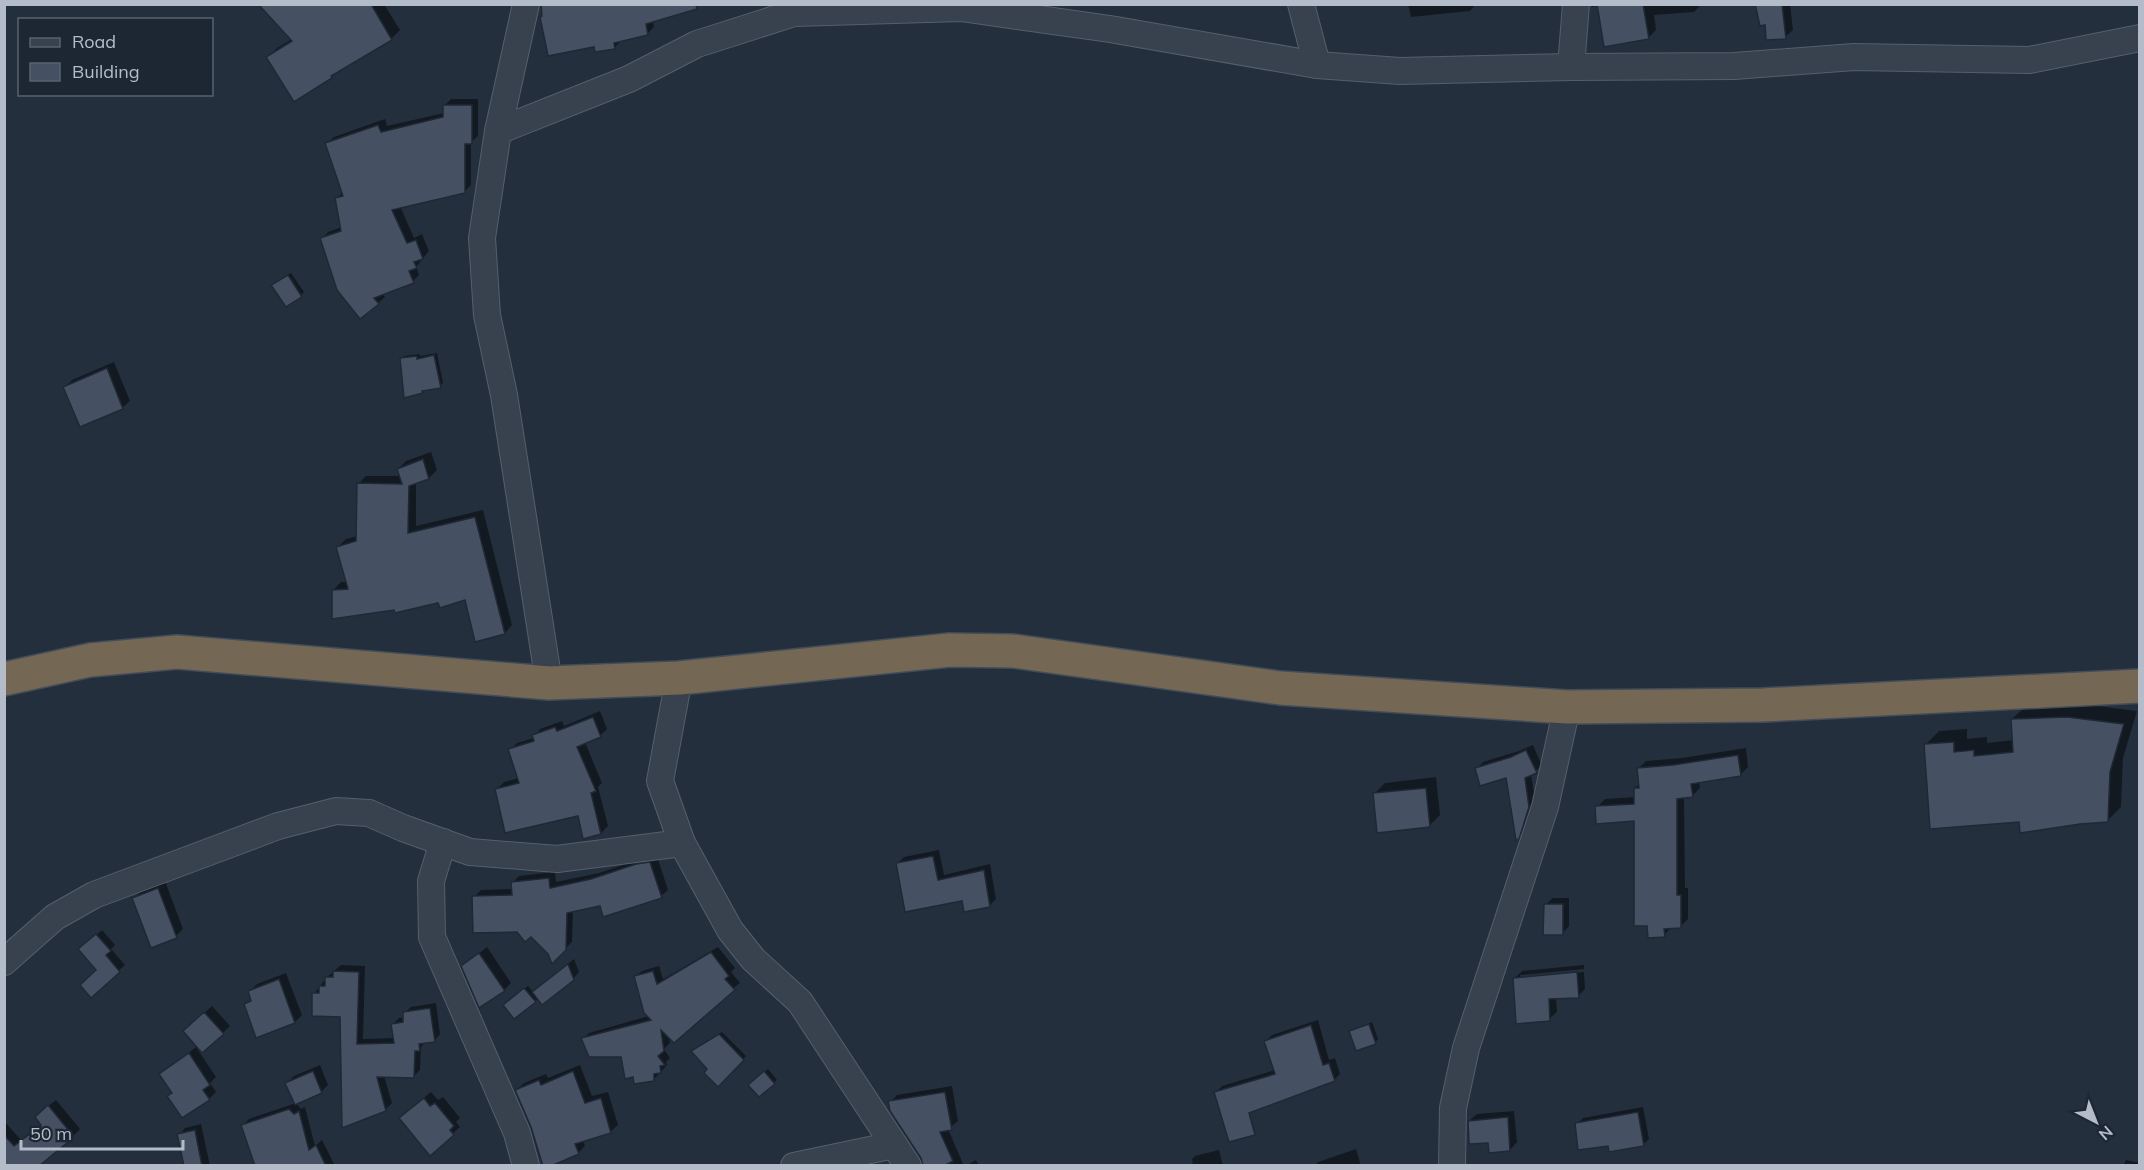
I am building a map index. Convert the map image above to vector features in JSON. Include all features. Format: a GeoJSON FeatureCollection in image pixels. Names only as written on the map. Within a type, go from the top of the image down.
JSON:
{"type":"FeatureCollection","features":[{"type":"Feature","properties":{"kind":"highway"},"geometry":{"type":"LineString","coordinates":[[4,679],[90,660],[177,652],[549,683],[679,678],[950,650],[1013,651],[1280,688],[1567,707],[1763,705],[2139,686]]}},
{"type":"Feature","properties":{"kind":"street"},"geometry":{"type":"LineString","coordinates":[[526,4],[498,131],[482,238],[487,315],[504,395],[549,683]]}},
{"type":"Feature","properties":{"kind":"street"},"geometry":{"type":"LineString","coordinates":[[1301,4],[1317,65]]}},
{"type":"Feature","properties":{"kind":"street"},"geometry":{"type":"LineString","coordinates":[[1571,67],[1576,4]]}},
{"type":"Feature","properties":{"kind":"street"},"geometry":{"type":"LineString","coordinates":[[498,131],[628,78],[697,44],[794,13],[961,8],[1110,29],[1317,65],[1400,71],[1734,66],[1854,57],[2029,60],[2139,38]]}},
{"type":"Feature","properties":{"kind":"street"},"geometry":{"type":"LineString","coordinates":[[679,678],[660,781],[682,843],[730,930],[753,959],[800,1002],[901,1155],[794,1166]]}},
{"type":"Feature","properties":{"kind":"street"},"geometry":{"type":"LineString","coordinates":[[1452,1166],[1453,1108],[1466,1048],[1545,807],[1567,707]]}},
{"type":"Feature","properties":{"kind":"street"},"geometry":{"type":"LineString","coordinates":[[4,962],[55,917],[94,895],[278,826],[336,811],[369,813],[470,852],[557,859],[682,843]]}},
{"type":"Feature","properties":{"kind":"street"},"geometry":{"type":"LineString","coordinates":[[443,842],[431,881],[432,937],[517,1133],[522,1164]]}},
{"type":"Feature","properties":{"kind":"building"},"geometry":{"type":"Polygon","coordinates":[[[258,4],[371,4],[392,40],[331,76],[332,78],[294,102],[266,57],[292,41],[258,4]]]}},
{"type":"Feature","properties":{"kind":"building"},"geometry":{"type":"Polygon","coordinates":[[[541,4],[696,4],[697,9],[646,24],[648,35],[614,43],[615,49],[595,52],[594,47],[548,56],[540,17],[542,16],[541,4]]]}},
{"type":"Feature","properties":{"kind":"building"},"geometry":{"type":"Polygon","coordinates":[[[1597,4],[1643,4],[1649,39],[1604,47],[1597,4]]]}},
{"type":"Feature","properties":{"kind":"building"},"geometry":{"type":"Polygon","coordinates":[[[1755,4],[1782,4],[1786,39],[1766,40],[1765,25],[1760,26],[1755,4]]]}},
{"type":"Feature","properties":{"kind":"building"},"geometry":{"type":"Polygon","coordinates":[[[443,105],[472,105],[472,144],[465,144],[465,193],[392,210],[407,243],[416,240],[423,259],[414,262],[417,268],[409,271],[414,283],[374,298],[379,304],[360,319],[337,290],[320,238],[341,231],[335,198],[343,196],[325,143],[378,125],[381,132],[443,117],[443,105]]]}},
{"type":"Feature","properties":{"kind":"building"},"geometry":{"type":"Polygon","coordinates":[[[288,275],[302,297],[286,307],[271,285],[288,275]]]}},
{"type":"Feature","properties":{"kind":"building"},"geometry":{"type":"Polygon","coordinates":[[[434,355],[441,388],[422,391],[423,393],[404,398],[400,358],[417,356],[417,359],[434,355]]]}},
{"type":"Feature","properties":{"kind":"building"},"geometry":{"type":"Polygon","coordinates":[[[107,368],[123,409],[80,427],[63,387],[107,368]]]}},
{"type":"Feature","properties":{"kind":"building"},"geometry":{"type":"Polygon","coordinates":[[[423,459],[429,479],[409,486],[408,533],[475,517],[505,634],[475,642],[465,600],[440,608],[438,603],[395,613],[394,610],[332,619],[332,590],[348,589],[336,547],[356,541],[357,483],[402,484],[397,469],[423,459]]]}},
{"type":"Feature","properties":{"kind":"building"},"geometry":{"type":"Polygon","coordinates":[[[593,717],[601,737],[577,747],[596,791],[591,793],[601,834],[583,839],[578,816],[505,833],[495,789],[519,783],[508,749],[534,741],[532,735],[555,727],[557,731],[593,717]]]}},
{"type":"Feature","properties":{"kind":"building"},"geometry":{"type":"Polygon","coordinates":[[[2067,717],[2124,724],[2110,772],[2108,822],[2020,833],[2019,822],[1930,829],[1924,744],[1954,742],[1954,752],[1974,750],[1974,756],[2013,752],[2011,719],[2067,717]]]}},
{"type":"Feature","properties":{"kind":"building"},"geometry":{"type":"Polygon","coordinates":[[[1526,750],[1537,773],[1525,778],[1529,807],[1519,839],[1516,840],[1506,778],[1480,786],[1475,768],[1526,750]]]}},
{"type":"Feature","properties":{"kind":"building"},"geometry":{"type":"Polygon","coordinates":[[[1738,755],[1741,776],[1691,784],[1693,797],[1677,799],[1677,895],[1681,895],[1681,928],[1664,929],[1665,937],[1648,938],[1647,926],[1634,926],[1634,821],[1596,824],[1595,806],[1634,804],[1634,788],[1639,788],[1637,768],[1738,755]]]}},
{"type":"Feature","properties":{"kind":"building"},"geometry":{"type":"Polygon","coordinates":[[[1426,788],[1430,827],[1377,833],[1373,793],[1426,788]]]}},
{"type":"Feature","properties":{"kind":"building"},"geometry":{"type":"Polygon","coordinates":[[[933,856],[938,880],[984,870],[990,907],[964,912],[962,901],[905,912],[896,863],[933,856]]]}},
{"type":"Feature","properties":{"kind":"building"},"geometry":{"type":"Polygon","coordinates":[[[650,862],[662,898],[603,917],[600,906],[567,913],[566,950],[552,964],[548,954],[531,937],[525,942],[517,932],[473,933],[472,896],[512,895],[511,882],[549,878],[550,888],[650,862]]]}},
{"type":"Feature","properties":{"kind":"building"},"geometry":{"type":"Polygon","coordinates":[[[158,888],[177,938],[151,948],[132,898],[158,888]]]}},
{"type":"Feature","properties":{"kind":"building"},"geometry":{"type":"Polygon","coordinates":[[[1544,904],[1563,904],[1563,935],[1543,935],[1544,904]]]}},
{"type":"Feature","properties":{"kind":"building"},"geometry":{"type":"Polygon","coordinates":[[[96,934],[111,951],[106,955],[120,972],[91,998],[80,985],[96,970],[78,949],[96,934]]]}},
{"type":"Feature","properties":{"kind":"building"},"geometry":{"type":"Polygon","coordinates":[[[711,952],[729,976],[725,979],[735,990],[674,1043],[661,1030],[664,1051],[658,1056],[665,1065],[660,1066],[661,1073],[654,1074],[654,1081],[634,1084],[633,1077],[625,1079],[621,1057],[589,1057],[581,1038],[651,1020],[644,1013],[634,976],[653,971],[657,984],[711,952]]]}},
{"type":"Feature","properties":{"kind":"building"},"geometry":{"type":"Polygon","coordinates":[[[479,953],[505,991],[479,1008],[461,966],[479,953]]]}},
{"type":"Feature","properties":{"kind":"building"},"geometry":{"type":"Polygon","coordinates":[[[568,964],[574,980],[542,1005],[532,992],[568,964]]]}},
{"type":"Feature","properties":{"kind":"building"},"geometry":{"type":"Polygon","coordinates":[[[333,971],[359,972],[357,1044],[394,1043],[391,1024],[403,1022],[403,1012],[430,1008],[435,1042],[419,1044],[420,1051],[415,1051],[414,1078],[377,1077],[386,1111],[342,1128],[340,1017],[312,1016],[312,993],[319,993],[319,986],[325,986],[325,977],[333,977],[333,971]]]}},
{"type":"Feature","properties":{"kind":"building"},"geometry":{"type":"Polygon","coordinates":[[[1577,972],[1579,998],[1549,999],[1550,1021],[1516,1024],[1513,978],[1577,972]]]}},
{"type":"Feature","properties":{"kind":"building"},"geometry":{"type":"Polygon","coordinates":[[[279,979],[295,1023],[256,1038],[244,1004],[251,1001],[248,991],[279,979]]]}},
{"type":"Feature","properties":{"kind":"building"},"geometry":{"type":"Polygon","coordinates":[[[524,988],[536,1002],[514,1019],[503,1005],[524,988]]]}},
{"type":"Feature","properties":{"kind":"building"},"geometry":{"type":"Polygon","coordinates":[[[204,1012],[224,1034],[202,1053],[183,1031],[204,1012]]]}},
{"type":"Feature","properties":{"kind":"building"},"geometry":{"type":"Polygon","coordinates":[[[1369,1024],[1376,1044],[1356,1051],[1349,1031],[1369,1024]]]}},
{"type":"Feature","properties":{"kind":"building"},"geometry":{"type":"Polygon","coordinates":[[[1311,1025],[1323,1065],[1329,1063],[1335,1081],[1249,1113],[1255,1135],[1229,1142],[1214,1092],[1275,1074],[1264,1041],[1311,1025]]]}},
{"type":"Feature","properties":{"kind":"building"},"geometry":{"type":"Polygon","coordinates":[[[719,1034],[744,1060],[718,1087],[704,1073],[707,1069],[691,1051],[719,1034]]]}},
{"type":"Feature","properties":{"kind":"building"},"geometry":{"type":"Polygon","coordinates":[[[189,1053],[210,1085],[203,1090],[210,1100],[182,1118],[167,1096],[172,1093],[159,1074],[189,1053]]]}},
{"type":"Feature","properties":{"kind":"building"},"geometry":{"type":"Polygon","coordinates":[[[313,1071],[322,1093],[295,1105],[285,1083],[313,1071]]]}},
{"type":"Feature","properties":{"kind":"building"},"geometry":{"type":"Polygon","coordinates":[[[573,1071],[585,1103],[601,1098],[611,1133],[575,1144],[579,1154],[551,1166],[543,1166],[531,1127],[515,1090],[539,1080],[541,1085],[573,1071]]]}},
{"type":"Feature","properties":{"kind":"building"},"geometry":{"type":"Polygon","coordinates":[[[764,1071],[775,1084],[759,1097],[748,1085],[764,1071]]]}},
{"type":"Feature","properties":{"kind":"building"},"geometry":{"type":"Polygon","coordinates":[[[945,1092],[952,1130],[940,1132],[953,1161],[944,1166],[923,1166],[921,1158],[890,1111],[888,1101],[945,1092]]]}},
{"type":"Feature","properties":{"kind":"building"},"geometry":{"type":"Polygon","coordinates":[[[424,1098],[430,1106],[435,1103],[454,1126],[450,1130],[454,1135],[430,1156],[399,1118],[424,1098]]]}},
{"type":"Feature","properties":{"kind":"building"},"geometry":{"type":"Polygon","coordinates":[[[48,1105],[74,1137],[39,1166],[4,1166],[4,1135],[14,1146],[41,1125],[35,1117],[48,1105]]]}},
{"type":"Feature","properties":{"kind":"building"},"geometry":{"type":"Polygon","coordinates":[[[289,1109],[294,1114],[299,1111],[309,1150],[316,1145],[326,1166],[255,1166],[241,1125],[289,1109]]]}},
{"type":"Feature","properties":{"kind":"building"},"geometry":{"type":"Polygon","coordinates":[[[1638,1112],[1644,1146],[1609,1152],[1608,1146],[1578,1150],[1575,1123],[1638,1112]]]}},
{"type":"Feature","properties":{"kind":"building"},"geometry":{"type":"Polygon","coordinates":[[[1508,1117],[1510,1151],[1489,1153],[1488,1143],[1469,1144],[1468,1121],[1508,1117]]]}},
{"type":"Feature","properties":{"kind":"building"},"geometry":{"type":"Polygon","coordinates":[[[195,1130],[202,1166],[184,1166],[177,1134],[195,1130]]]}}]}
